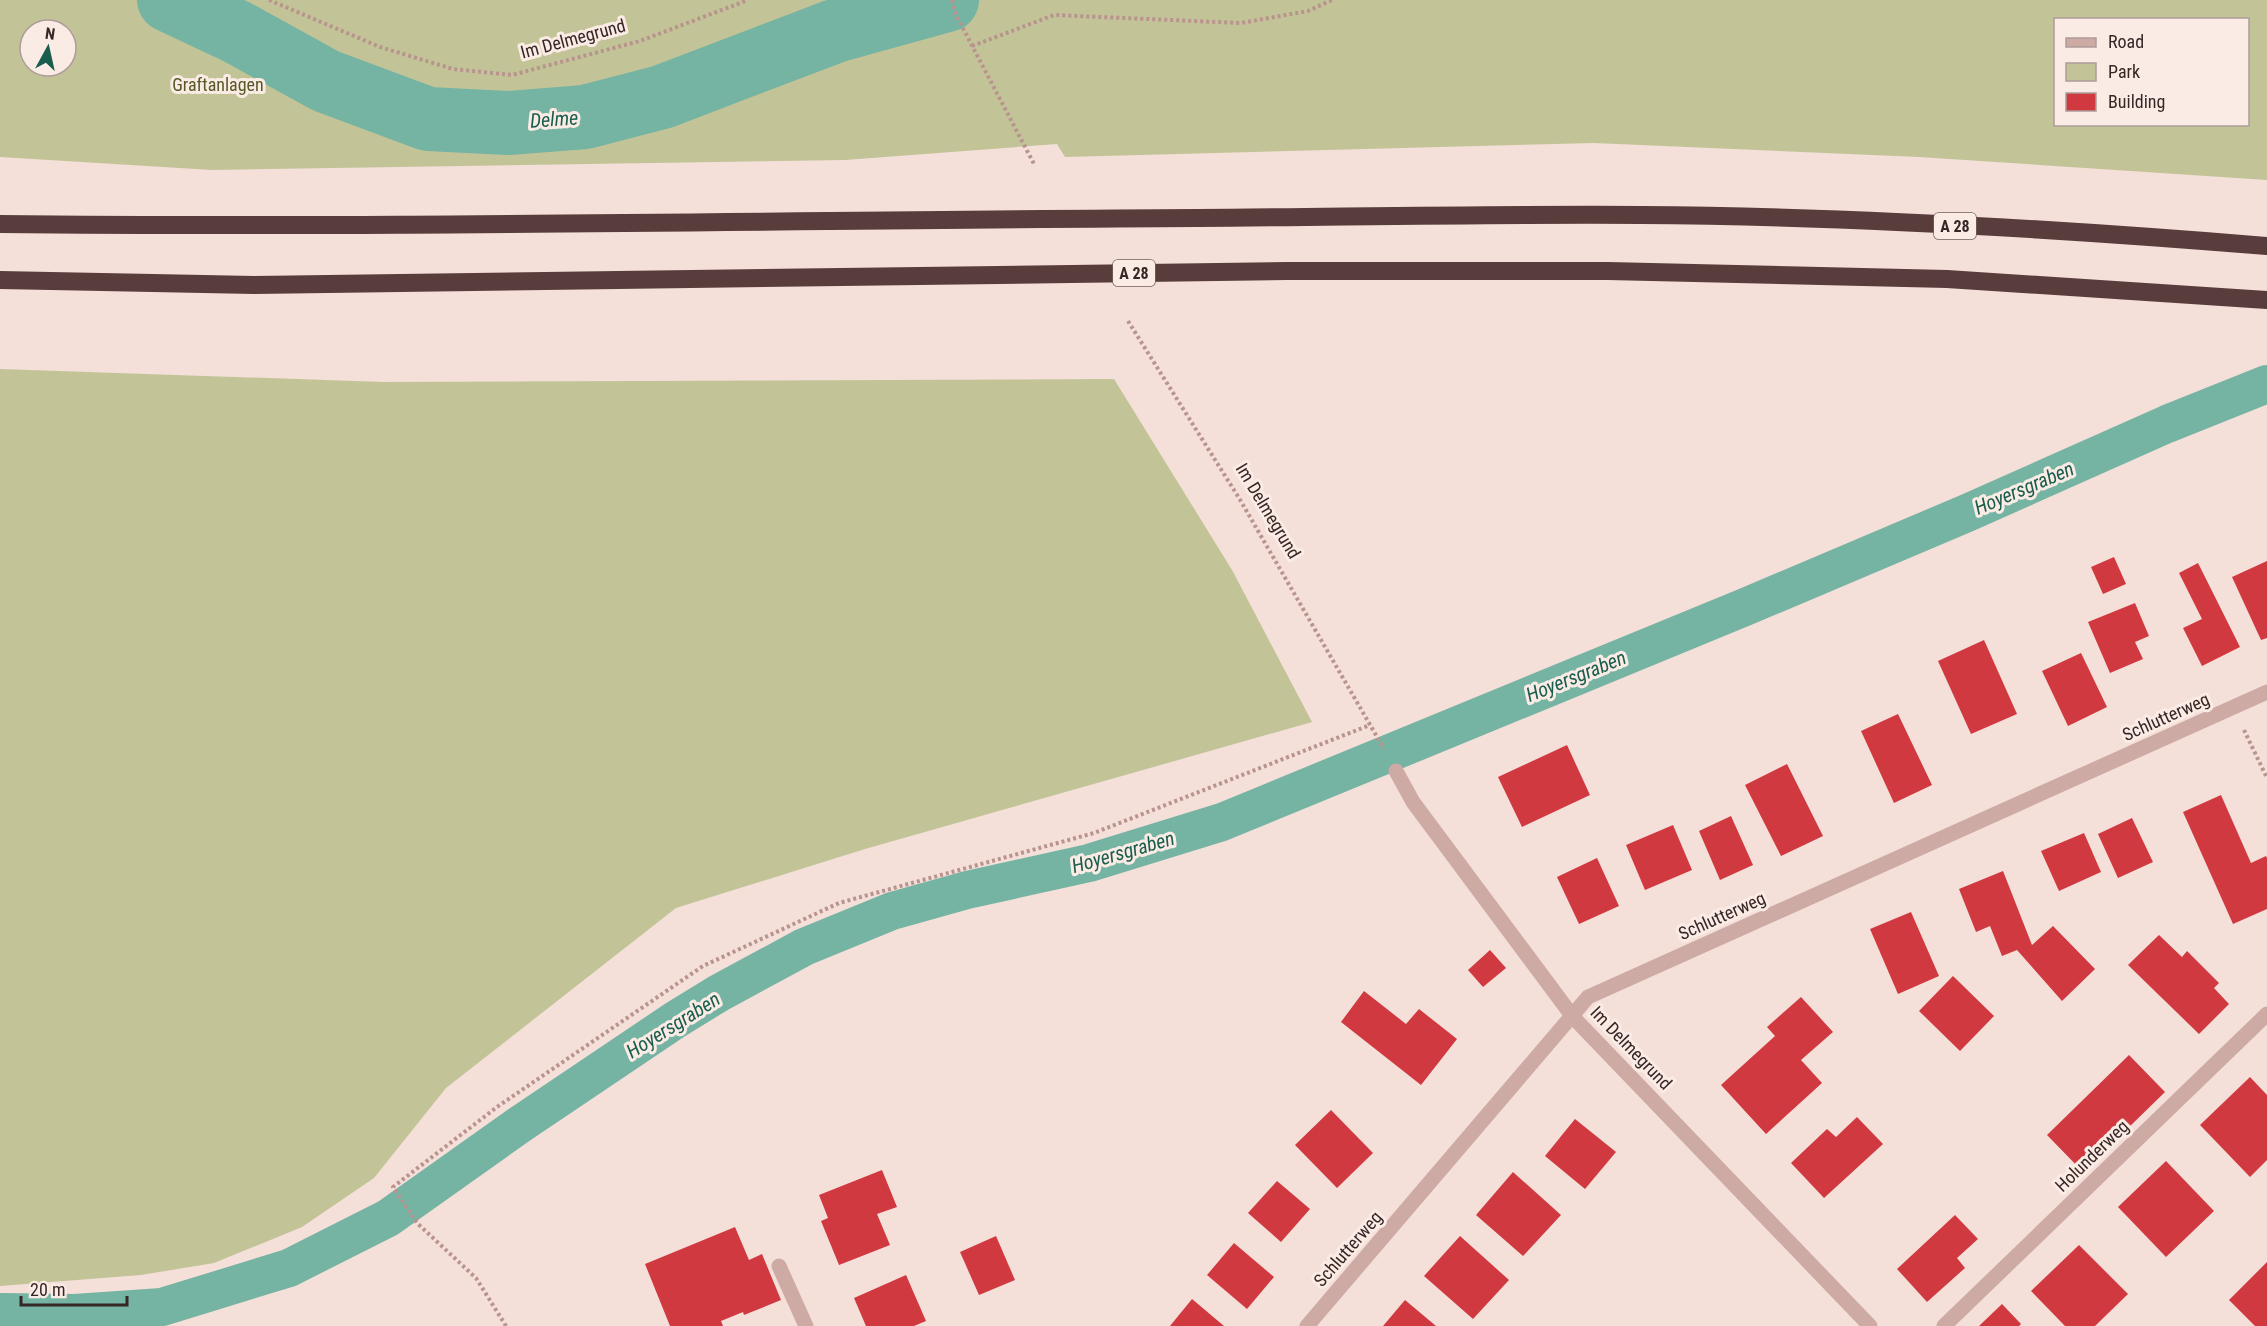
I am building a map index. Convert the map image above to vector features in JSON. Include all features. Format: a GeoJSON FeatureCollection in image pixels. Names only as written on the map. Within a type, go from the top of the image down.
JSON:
{"type":"FeatureCollection","features":[{"type":"Feature","properties":{"kind":"highway","name":"A 28"},"geometry":{"type":"LineString","coordinates":[[0,224],[254,227],[1643,215],[1967,226],[2137,235],[2267,246]]}},
{"type":"Feature","properties":{"kind":"highway","name":"A 28"},"geometry":{"type":"LineString","coordinates":[[0,280],[254,285],[1299,271],[1608,271],[1947,279],[2267,300]]}},
{"type":"Feature","properties":{"kind":"street","name":"Schlutterweg"},"geometry":{"type":"LineString","coordinates":[[1307,1326],[1588,997],[2267,692]]}},
{"type":"Feature","properties":{"kind":"street","name":"Im Delmegrund"},"geometry":{"type":"LineString","coordinates":[[1396,771],[1413,802],[1573,1017],[1870,1326]]}},
{"type":"Feature","properties":{"kind":"street","name":"Holunderweg"},"geometry":{"type":"LineString","coordinates":[[1944,1326],[2267,1014]]}},
{"type":"Feature","properties":{"kind":"street"},"geometry":{"type":"LineString","coordinates":[[779,1266],[806,1326]]}},
{"type":"Feature","properties":{"kind":"path","name":"Im Delmegrund"},"geometry":{"type":"LineString","coordinates":[[269,0],[380,47],[453,69],[512,75],[640,41],[748,0]]}},
{"type":"Feature","properties":{"kind":"path"},"geometry":{"type":"LineString","coordinates":[[952,0],[956,15],[1035,164]]}},
{"type":"Feature","properties":{"kind":"path"},"geometry":{"type":"LineString","coordinates":[[972,46],[1054,15],[1241,23],[1308,11],[1332,0]]}},
{"type":"Feature","properties":{"kind":"path","name":"Im Delmegrund"},"geometry":{"type":"LineString","coordinates":[[507,1326],[476,1278],[417,1223],[393,1187],[497,1107],[703,966],[839,903],[1094,833],[1370,724],[1239,498],[1128,321]]}},
{"type":"Feature","properties":{"kind":"path"},"geometry":{"type":"LineString","coordinates":[[2234,708],[2267,778]]}},
{"type":"Feature","properties":{"kind":"green space","name":"Graftanlagen"},"geometry":{"type":"Polygon","coordinates":[[[0,0],[2267,0],[2267,180],[1919,157],[1594,143],[1065,157],[1057,144],[845,160],[212,170],[0,157],[0,0]]]}},
{"type":"Feature","properties":{"kind":"green space"},"geometry":{"type":"Polygon","coordinates":[[[0,369],[383,382],[1114,379],[1232,570],[1312,722],[865,849],[676,908],[446,1088],[374,1178],[302,1227],[214,1263],[141,1275],[0,1286],[0,369]]]}},
{"type":"Feature","properties":{"kind":"building"},"geometry":{"type":"Polygon","coordinates":[[[2114,557],[2126,584],[2103,594],[2091,567],[2114,557]]]}},
{"type":"Feature","properties":{"kind":"building"},"geometry":{"type":"Polygon","coordinates":[[[2267,561],[2267,638],[2261,640],[2232,577],[2267,561]]]}},
{"type":"Feature","properties":{"kind":"building"},"geometry":{"type":"Polygon","coordinates":[[[2198,563],[2240,647],[2202,666],[2183,628],[2202,619],[2179,573],[2198,563]]]}},
{"type":"Feature","properties":{"kind":"building"},"geometry":{"type":"Polygon","coordinates":[[[2135,603],[2149,636],[2135,642],[2143,659],[2110,673],[2088,622],[2135,603]]]}},
{"type":"Feature","properties":{"kind":"building"},"geometry":{"type":"Polygon","coordinates":[[[1984,640],[2017,714],[1971,734],[1938,661],[1984,640]]]}},
{"type":"Feature","properties":{"kind":"building"},"geometry":{"type":"Polygon","coordinates":[[[2081,653],[2107,707],[2068,726],[2042,671],[2081,653]]]}},
{"type":"Feature","properties":{"kind":"building"},"geometry":{"type":"Polygon","coordinates":[[[1898,714],[1932,785],[1894,803],[1861,731],[1898,714]]]}},
{"type":"Feature","properties":{"kind":"building"},"geometry":{"type":"Polygon","coordinates":[[[1567,745],[1590,795],[1522,827],[1498,777],[1567,745]]]}},
{"type":"Feature","properties":{"kind":"building"},"geometry":{"type":"Polygon","coordinates":[[[1787,764],[1823,836],[1781,856],[1745,785],[1787,764]]]}},
{"type":"Feature","properties":{"kind":"building"},"geometry":{"type":"Polygon","coordinates":[[[2221,795],[2251,863],[2266,856],[2267,858],[2267,909],[2233,924],[2183,812],[2221,795]]]}},
{"type":"Feature","properties":{"kind":"building"},"geometry":{"type":"Polygon","coordinates":[[[1731,816],[1753,865],[1720,880],[1699,831],[1731,816]]]}},
{"type":"Feature","properties":{"kind":"building"},"geometry":{"type":"Polygon","coordinates":[[[2132,818],[2153,862],[2118,878],[2098,834],[2132,818]]]}},
{"type":"Feature","properties":{"kind":"building"},"geometry":{"type":"Polygon","coordinates":[[[1673,825],[1692,870],[1645,890],[1626,845],[1673,825]]]}},
{"type":"Feature","properties":{"kind":"building"},"geometry":{"type":"Polygon","coordinates":[[[2084,833],[2101,872],[2059,891],[2041,851],[2084,833]]]}},
{"type":"Feature","properties":{"kind":"building"},"geometry":{"type":"Polygon","coordinates":[[[1597,858],[1619,906],[1579,924],[1557,877],[1597,858]]]}},
{"type":"Feature","properties":{"kind":"building"},"geometry":{"type":"Polygon","coordinates":[[[2003,871],[2032,945],[2053,926],[2095,969],[2062,1001],[2017,950],[2002,956],[1990,926],[1976,932],[1959,889],[2003,871]]]}},
{"type":"Feature","properties":{"kind":"building"},"geometry":{"type":"Polygon","coordinates":[[[1911,912],[1939,976],[1898,994],[1870,929],[1911,912]]]}},
{"type":"Feature","properties":{"kind":"building"},"geometry":{"type":"Polygon","coordinates":[[[2159,935],[2182,957],[2187,951],[2219,983],[2214,988],[2229,1004],[2199,1034],[2128,965],[2159,935]]]}},
{"type":"Feature","properties":{"kind":"building"},"geometry":{"type":"Polygon","coordinates":[[[1490,950],[1506,968],[1483,987],[1468,970],[1490,950]]]}},
{"type":"Feature","properties":{"kind":"building"},"geometry":{"type":"Polygon","coordinates":[[[1953,976],[1994,1016],[1960,1051],[1919,1011],[1953,976]]]}},
{"type":"Feature","properties":{"kind":"building"},"geometry":{"type":"Polygon","coordinates":[[[1364,991],[1406,1024],[1419,1009],[1457,1039],[1421,1085],[1341,1022],[1364,991]]]}},
{"type":"Feature","properties":{"kind":"building"},"geometry":{"type":"Polygon","coordinates":[[[1801,997],[1833,1032],[1801,1060],[1822,1083],[1766,1134],[1721,1085],[1775,1036],[1767,1027],[1801,997]]]}},
{"type":"Feature","properties":{"kind":"building"},"geometry":{"type":"Polygon","coordinates":[[[2129,1055],[2165,1092],[2083,1172],[2047,1135],[2129,1055]]]}},
{"type":"Feature","properties":{"kind":"building"},"geometry":{"type":"Polygon","coordinates":[[[2250,1077],[2267,1095],[2267,1160],[2250,1177],[2200,1125],[2250,1077]]]}},
{"type":"Feature","properties":{"kind":"building"},"geometry":{"type":"Polygon","coordinates":[[[1331,1110],[1373,1153],[1337,1188],[1295,1145],[1331,1110]]]}},
{"type":"Feature","properties":{"kind":"building"},"geometry":{"type":"Polygon","coordinates":[[[1857,1117],[1883,1144],[1824,1198],[1791,1163],[1827,1129],[1836,1137],[1857,1117]]]}},
{"type":"Feature","properties":{"kind":"building"},"geometry":{"type":"Polygon","coordinates":[[[1575,1119],[1616,1152],[1585,1189],[1545,1156],[1575,1119]]]}},
{"type":"Feature","properties":{"kind":"building"},"geometry":{"type":"Polygon","coordinates":[[[2166,1161],[2214,1211],[2166,1257],[2118,1207],[2166,1161]]]}},
{"type":"Feature","properties":{"kind":"building"},"geometry":{"type":"Polygon","coordinates":[[[882,1170],[897,1207],[877,1214],[890,1245],[839,1265],[821,1221],[828,1218],[819,1195],[882,1170]]]}},
{"type":"Feature","properties":{"kind":"building"},"geometry":{"type":"Polygon","coordinates":[[[1513,1172],[1561,1215],[1523,1256],[1476,1215],[1513,1172]]]}},
{"type":"Feature","properties":{"kind":"building"},"geometry":{"type":"Polygon","coordinates":[[[1277,1181],[1310,1209],[1281,1242],[1248,1213],[1277,1181]]]}},
{"type":"Feature","properties":{"kind":"building"},"geometry":{"type":"Polygon","coordinates":[[[1955,1215],[1978,1239],[1957,1258],[1965,1268],[1927,1302],[1897,1269],[1955,1215]]]}},
{"type":"Feature","properties":{"kind":"building"},"geometry":{"type":"Polygon","coordinates":[[[735,1227],[749,1260],[762,1254],[781,1300],[744,1315],[743,1312],[721,1321],[723,1326],[670,1326],[645,1264],[735,1227]]]}},
{"type":"Feature","properties":{"kind":"building"},"geometry":{"type":"Polygon","coordinates":[[[996,1236],[1015,1280],[979,1295],[960,1252],[996,1236]]]}},
{"type":"Feature","properties":{"kind":"building"},"geometry":{"type":"Polygon","coordinates":[[[1460,1236],[1509,1280],[1473,1319],[1424,1276],[1460,1236]]]}},
{"type":"Feature","properties":{"kind":"building"},"geometry":{"type":"Polygon","coordinates":[[[1234,1243],[1274,1277],[1247,1309],[1207,1275],[1234,1243]]]}},
{"type":"Feature","properties":{"kind":"building"},"geometry":{"type":"Polygon","coordinates":[[[2079,1245],[2128,1294],[2095,1326],[2065,1326],[2031,1291],[2079,1245]]]}},
{"type":"Feature","properties":{"kind":"building"},"geometry":{"type":"Polygon","coordinates":[[[2267,1262],[2267,1326],[2255,1326],[2229,1300],[2267,1262]]]}},
{"type":"Feature","properties":{"kind":"building"},"geometry":{"type":"Polygon","coordinates":[[[906,1275],[926,1321],[914,1326],[866,1326],[854,1298],[906,1275]]]}},
{"type":"Feature","properties":{"kind":"building"},"geometry":{"type":"Polygon","coordinates":[[[1192,1299],[1224,1326],[1170,1326],[1192,1299]]]}},
{"type":"Feature","properties":{"kind":"building"},"geometry":{"type":"Polygon","coordinates":[[[1405,1300],[1436,1326],[1383,1326],[1405,1300]]]}},
{"type":"Feature","properties":{"kind":"building"},"geometry":{"type":"Polygon","coordinates":[[[2002,1304],[2021,1324],[2019,1326],[1979,1326],[2002,1304]]]}},
{"type":"Feature","properties":{"kind":"waterway","name":"Delme"},"geometry":{"type":"LineString","coordinates":[[169,0],[237,32],[326,81],[428,119],[508,123],[585,117],[662,97],[835,31],[947,0]]}},
{"type":"Feature","properties":{"kind":"waterway","name":"Hoyersgraben"},"geometry":{"type":"LineString","coordinates":[[0,1312],[75,1313],[162,1307],[289,1268],[388,1218],[519,1125],[675,1020],[719,993],[804,947],[892,911],[967,890],[1089,863],[1222,822],[1745,607],[1967,513],[2167,424],[2267,384]]}}]}
